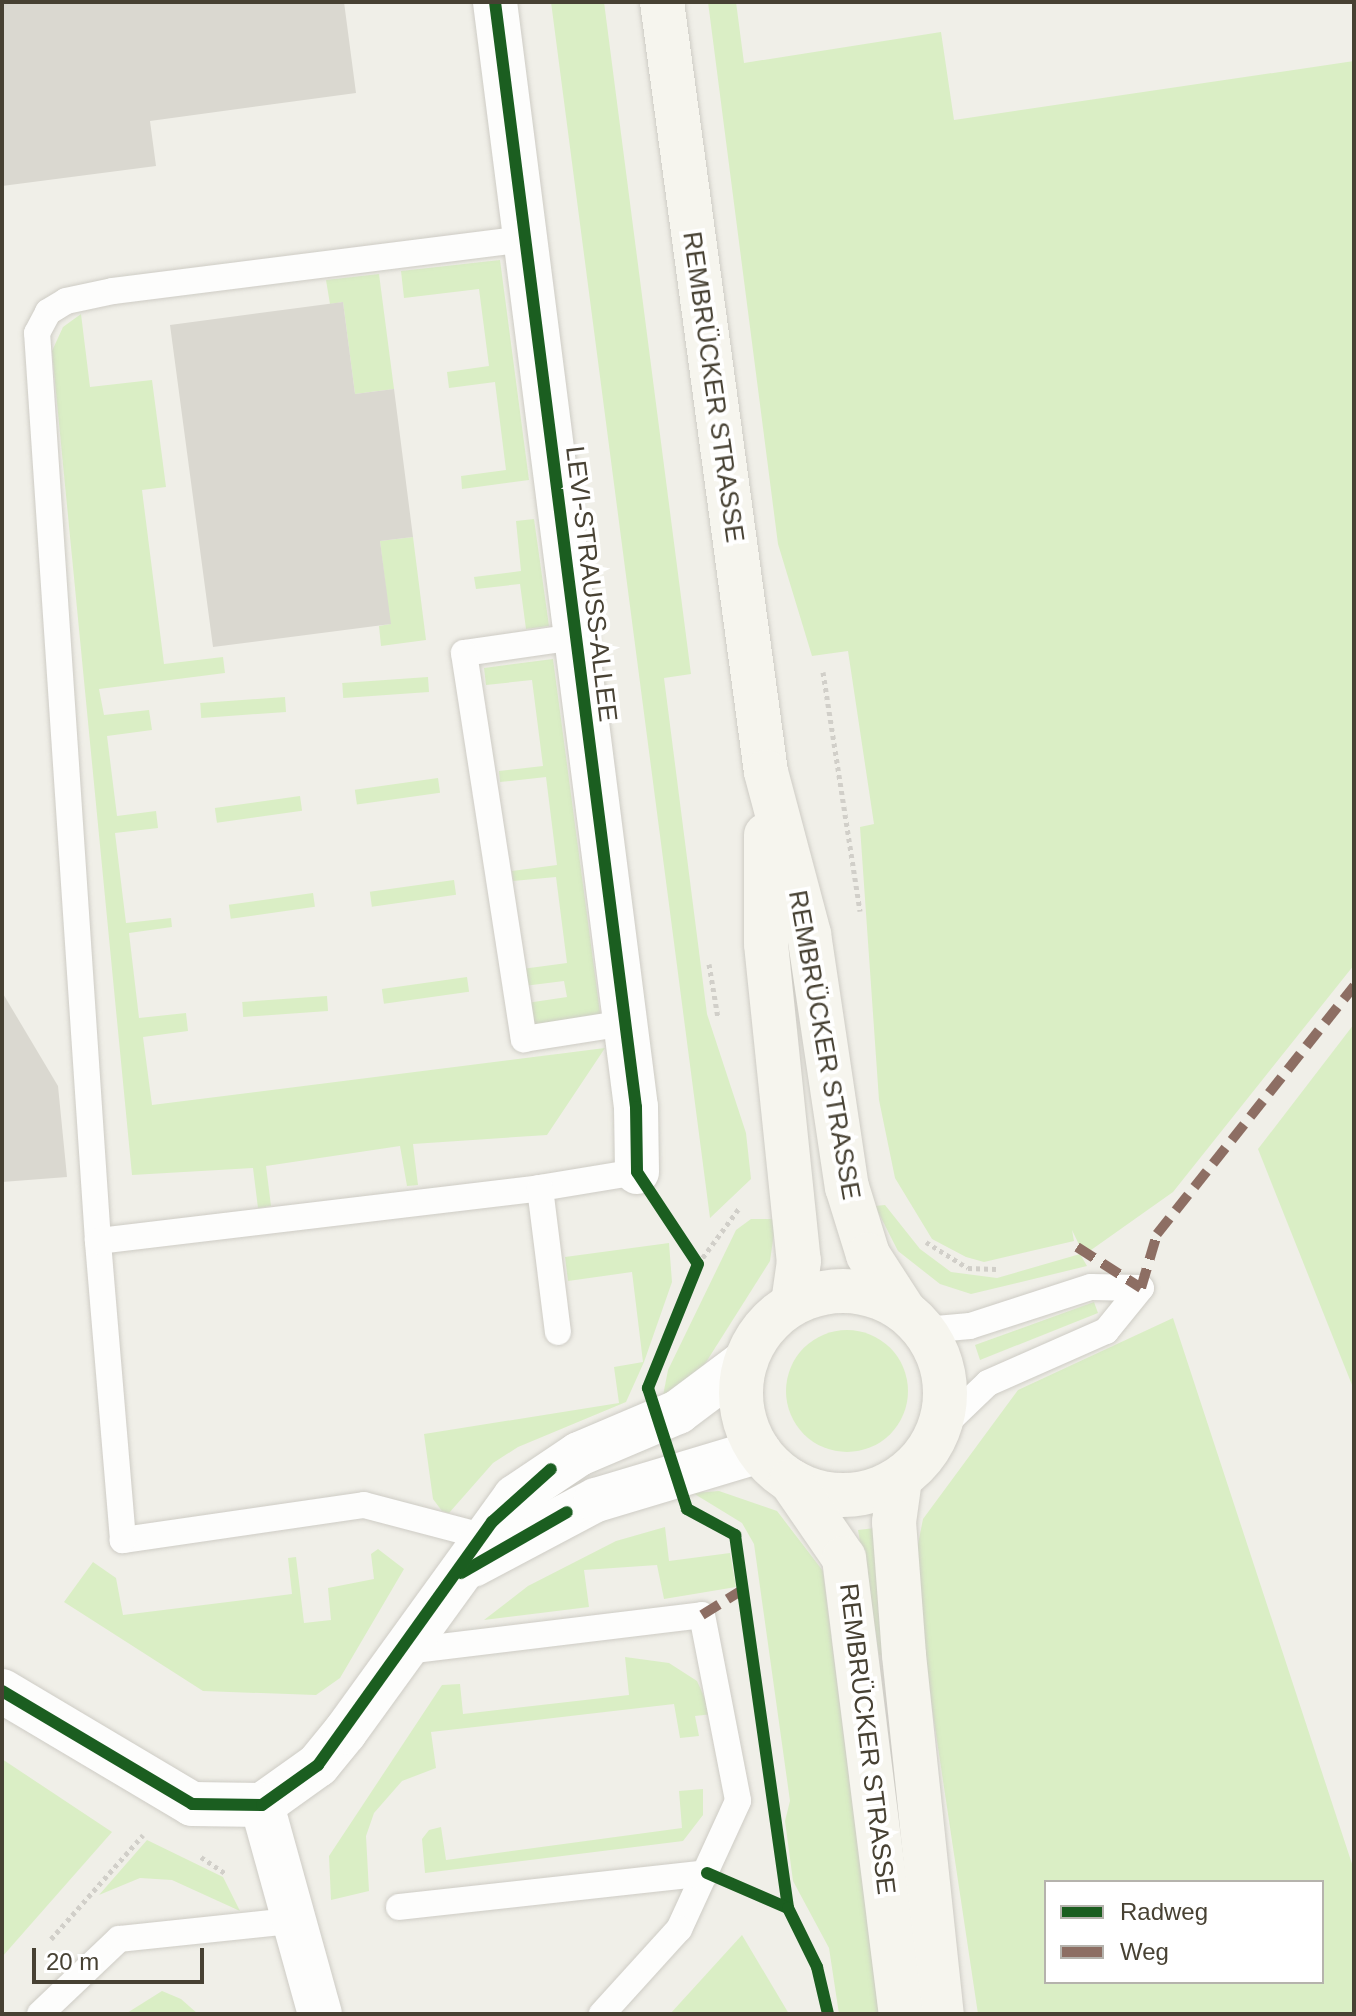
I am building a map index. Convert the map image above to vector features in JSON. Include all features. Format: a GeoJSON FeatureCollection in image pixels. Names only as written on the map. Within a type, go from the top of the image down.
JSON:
{"type":"FeatureCollection","features":[{"type":"Feature","properties":{"kind":"main road","name":"REMBRÜCKER STRASSE"},"geometry":{"type":"LineString","coordinates":[[662,2],[766,772],[809,934],[847,1187],[868,1255],[914,1320],[946,1393],[940,1429]]}},
{"type":"Feature","properties":{"kind":"main road","name":"REMBRÜCKER STRASSE"},"geometry":{"type":"LineString","coordinates":[[766,772],[766,944],[793,1192],[793,1303]]}},
{"type":"Feature","properties":{"kind":"main road","name":"REMBRÜCKER STRASSE"},"geometry":{"type":"LineString","coordinates":[[901,2014],[844,1558],[791,1481],[759,1451],[738,1403],[746,1361],[758,1335],[793,1303],[827,1291],[857,1293],[914,1320]]}},
{"type":"Feature","properties":{"kind":"main road"},"geometry":{"type":"LineString","coordinates":[[900,1479],[940,1429]]}},
{"type":"Feature","properties":{"kind":"main road","name":"REMBRÜCKER STRASSE"},"geometry":{"type":"LineString","coordinates":[[791,1481],[848,1496],[900,1479],[894,1522],[901,1626],[942,2014]]}},
{"type":"Feature","properties":{"kind":"street","name":"LEVI-STRAUSS-ALLEE"},"geometry":{"type":"LineString","coordinates":[[495,2],[625,1023],[637,1172]]}},
{"type":"Feature","properties":{"kind":"street"},"geometry":{"type":"LineString","coordinates":[[2,1691],[192,1804],[262,1805],[318,1765],[482,1536],[551,1469],[678,1412],[746,1361]]}},
{"type":"Feature","properties":{"kind":"street"},"geometry":{"type":"LineString","coordinates":[[445,1585],[496,1548],[567,1512],[759,1451]]}},
{"type":"Feature","properties":{"kind":"street"},"geometry":{"type":"LineString","coordinates":[[262,1805],[289,1921],[320,2014]]}},
{"type":"Feature","properties":{"kind":"lane"},"geometry":{"type":"LineString","coordinates":[[482,1536],[364,1505],[123,1540],[98,1241],[37,333],[48,312],[66,301],[113,291],[525,239]]}},
{"type":"Feature","properties":{"kind":"lane"},"geometry":{"type":"LineString","coordinates":[[575,637],[464,653],[524,1039],[625,1023]]}},
{"type":"Feature","properties":{"kind":"lane"},"geometry":{"type":"LineString","coordinates":[[98,1241],[540,1188],[637,1172]]}},
{"type":"Feature","properties":{"kind":"lane"},"geometry":{"type":"LineString","coordinates":[[540,1188],[558,1332]]}},
{"type":"Feature","properties":{"kind":"lane"},"geometry":{"type":"LineString","coordinates":[[914,1320],[970,1326],[1091,1287],[1141,1288],[1106,1331],[988,1383],[940,1429]]}},
{"type":"Feature","properties":{"kind":"lane"},"geometry":{"type":"LineString","coordinates":[[398,1652],[702,1615],[738,1801],[679,1929],[602,2014]]}},
{"type":"Feature","properties":{"kind":"lane"},"geometry":{"type":"LineString","coordinates":[[399,1907],[707,1873]]}},
{"type":"Feature","properties":{"kind":"lane"},"geometry":{"type":"LineString","coordinates":[[40,2014],[119,1939],[289,1921]]}},
{"type":"Feature","properties":{"kind":"path"},"geometry":{"type":"LineString","coordinates":[[919,1234],[968,1268],[1008,1266]]}},
{"type":"Feature","properties":{"kind":"green space"},"geometry":{"type":"Polygon","coordinates":[[[551,2],[604,2],[691,674],[664,678],[707,1014],[746,1133],[751,1179],[710,1218],[551,2]]]}},
{"type":"Feature","properties":{"kind":"green space"},"geometry":{"type":"Polygon","coordinates":[[[708,2],[736,2],[744,63],[941,32],[954,120],[1354,61],[1354,965],[1173,1192],[1084,1255],[1072,1230],[1074,1241],[984,1262],[966,1257],[932,1239],[895,1178],[879,1100],[860,827],[874,824],[848,651],[812,656],[778,544],[708,2]]]}},
{"type":"Feature","properties":{"kind":"green space"},"geometry":{"type":"Polygon","coordinates":[[[500,260],[529,480],[462,489],[461,476],[506,470],[495,382],[449,388],[447,372],[489,366],[479,289],[404,298],[401,271],[500,260]]]}},
{"type":"Feature","properties":{"kind":"green space"},"geometry":{"type":"Polygon","coordinates":[[[379,274],[394,389],[355,394],[343,302],[330,304],[326,280],[379,274]]]}},
{"type":"Feature","properties":{"kind":"green space"},"geometry":{"type":"Polygon","coordinates":[[[81,314],[90,387],[152,380],[166,487],[142,490],[164,664],[223,657],[225,673],[99,689],[104,715],[149,710],[152,730],[107,736],[117,816],[156,811],[158,828],[115,833],[126,923],[171,918],[172,927],[129,933],[139,1018],[186,1013],[188,1031],[143,1037],[152,1105],[605,1048],[547,1135],[413,1144],[418,1185],[407,1186],[400,1146],[266,1166],[271,1206],[258,1208],[253,1168],[132,1175],[52,351],[63,327],[81,314]]]}},
{"type":"Feature","properties":{"kind":"green space"},"geometry":{"type":"Polygon","coordinates":[[[534,519],[549,626],[526,629],[520,584],[476,589],[474,577],[521,571],[516,521],[534,519]]]}},
{"type":"Feature","properties":{"kind":"green space"},"geometry":{"type":"Polygon","coordinates":[[[413,537],[426,640],[381,646],[379,626],[390,624],[380,541],[413,537]]]}},
{"type":"Feature","properties":{"kind":"green space"},"geometry":{"type":"Polygon","coordinates":[[[553,659],[601,1020],[524,1030],[520,1004],[567,997],[564,981],[524,986],[522,969],[567,963],[556,877],[513,881],[512,871],[557,865],[546,777],[500,782],[499,771],[543,766],[532,680],[486,685],[484,668],[553,659]]]}},
{"type":"Feature","properties":{"kind":"green space"},"geometry":{"type":"Polygon","coordinates":[[[428,677],[429,692],[343,698],[342,683],[428,677]]]}},
{"type":"Feature","properties":{"kind":"green space"},"geometry":{"type":"Polygon","coordinates":[[[285,697],[286,712],[201,718],[200,703],[285,697]]]}},
{"type":"Feature","properties":{"kind":"green space"},"geometry":{"type":"Polygon","coordinates":[[[438,778],[440,793],[357,805],[355,790],[438,778]]]}},
{"type":"Feature","properties":{"kind":"green space"},"geometry":{"type":"Polygon","coordinates":[[[300,796],[302,811],[217,823],[215,808],[300,796]]]}},
{"type":"Feature","properties":{"kind":"green space"},"geometry":{"type":"Polygon","coordinates":[[[454,880],[456,895],[372,907],[370,892],[454,880]]]}},
{"type":"Feature","properties":{"kind":"green space"},"geometry":{"type":"Polygon","coordinates":[[[313,893],[315,907],[231,919],[229,905],[313,893]]]}},
{"type":"Feature","properties":{"kind":"green space"},"geometry":{"type":"Polygon","coordinates":[[[467,977],[469,992],[384,1004],[382,989],[467,977]]]}},
{"type":"Feature","properties":{"kind":"green space"},"geometry":{"type":"Polygon","coordinates":[[[327,996],[328,1011],[243,1017],[242,1002],[327,996]]]}},
{"type":"Feature","properties":{"kind":"green space"},"geometry":{"type":"Polygon","coordinates":[[[1354,1024],[1354,1390],[1258,1149],[1354,1024]]]}},
{"type":"Feature","properties":{"kind":"green space"},"geometry":{"type":"Polygon","coordinates":[[[885,1205],[920,1249],[951,1272],[997,1278],[1080,1254],[1087,1266],[971,1294],[940,1284],[898,1251],[875,1206],[885,1205]]]}},
{"type":"Feature","properties":{"kind":"green space"},"geometry":{"type":"Polygon","coordinates":[[[751,1219],[776,1219],[770,1261],[703,1367],[662,1401],[668,1370],[736,1230],[751,1219]]]}},
{"type":"Feature","properties":{"kind":"green space"},"geometry":{"type":"Polygon","coordinates":[[[669,1243],[672,1282],[644,1362],[626,1402],[518,1447],[493,1463],[449,1513],[442,1511],[433,1499],[424,1434],[619,1403],[614,1367],[643,1362],[632,1272],[568,1281],[565,1257],[669,1243]]]}},
{"type":"Feature","properties":{"kind":"green space"},"geometry":{"type":"Polygon","coordinates":[[[1094,1302],[1098,1313],[980,1360],[975,1345],[1094,1302]]]}},
{"type":"Feature","properties":{"kind":"green space"},"geometry":{"type":"Polygon","coordinates":[[[1173,1318],[1354,1870],[1354,2014],[978,2014],[912,1574],[923,1519],[1018,1390],[1173,1318]]]}},
{"type":"Feature","properties":{"kind":"green space"},"geometry":{"type":"Polygon","coordinates":[[[847,1330],[870,1335],[890,1348],[903,1368],[908,1391],[903,1414],[890,1434],[870,1447],[847,1452],[824,1447],[804,1434],[791,1414],[786,1391],[791,1368],[804,1348],[824,1335],[847,1330]]]}},
{"type":"Feature","properties":{"kind":"green space"},"geometry":{"type":"Polygon","coordinates":[[[719,1491],[777,1511],[823,1571],[879,2014],[839,2014],[829,1948],[793,1881],[785,1821],[790,1801],[754,1544],[742,1523],[693,1493],[719,1491]]]}},
{"type":"Feature","properties":{"kind":"green space"},"geometry":{"type":"Polygon","coordinates":[[[665,1527],[669,1561],[730,1553],[736,1587],[664,1599],[657,1565],[584,1570],[589,1607],[484,1620],[528,1586],[616,1541],[665,1527]]]}},
{"type":"Feature","properties":{"kind":"green space"},"geometry":{"type":"Polygon","coordinates":[[[875,1528],[885,1655],[879,1655],[858,1530],[875,1528]]]}},
{"type":"Feature","properties":{"kind":"green space"},"geometry":{"type":"Polygon","coordinates":[[[378,1549],[404,1569],[340,1678],[316,1695],[203,1691],[64,1602],[93,1562],[116,1578],[123,1615],[292,1594],[288,1558],[296,1557],[304,1623],[331,1620],[328,1588],[374,1579],[371,1554],[378,1549]]]}},
{"type":"Feature","properties":{"kind":"green space"},"geometry":{"type":"Polygon","coordinates":[[[625,1657],[669,1663],[697,1681],[712,1714],[695,1716],[699,1736],[680,1738],[674,1704],[431,1732],[436,1768],[402,1781],[374,1813],[366,1836],[369,1891],[331,1900],[329,1856],[442,1685],[460,1684],[463,1714],[629,1695],[625,1657]]]}},
{"type":"Feature","properties":{"kind":"green space"},"geometry":{"type":"Polygon","coordinates":[[[2,1759],[112,1832],[2,1957],[2,1759]]]}},
{"type":"Feature","properties":{"kind":"green space"},"geometry":{"type":"Polygon","coordinates":[[[703,1789],[703,1815],[683,1841],[425,1873],[422,1839],[429,1830],[441,1827],[446,1860],[682,1828],[679,1791],[703,1789]]]}},
{"type":"Feature","properties":{"kind":"green space"},"geometry":{"type":"Polygon","coordinates":[[[147,1840],[223,1877],[240,1911],[172,1880],[140,1878],[99,1895],[147,1840]]]}},
{"type":"Feature","properties":{"kind":"green space"},"geometry":{"type":"Polygon","coordinates":[[[742,1935],[789,2014],[670,2014],[742,1935]]]}},
{"type":"Feature","properties":{"kind":"green space"},"geometry":{"type":"Polygon","coordinates":[[[162,1991],[181,1999],[198,2014],[127,2013],[162,1991]]]}},
{"type":"Feature","properties":{"kind":"building"},"geometry":{"type":"Polygon","coordinates":[[[2,2],[344,2],[356,93],[150,121],[156,166],[2,186],[2,2]]]}},
{"type":"Feature","properties":{"kind":"building"},"geometry":{"type":"Polygon","coordinates":[[[343,302],[355,394],[394,389],[413,537],[380,541],[391,624],[213,647],[170,325],[343,302]]]}},
{"type":"Feature","properties":{"kind":"building"},"geometry":{"type":"Polygon","coordinates":[[[2,992],[58,1086],[67,1177],[2,1182],[2,992]]]}},
{"type":"Feature","properties":{"kind":"marked path"},"geometry":{"type":"LineString","coordinates":[[1077,1247],[1141,1288],[1157,1234],[1354,986]]}},
{"type":"Feature","properties":{"kind":"marked path"},"geometry":{"type":"LineString","coordinates":[[702,1615],[747,1587]]}},
{"type":"Feature","properties":{"kind":"cycle path"},"geometry":{"type":"LineString","coordinates":[[495,2],[636,1107],[637,1172],[698,1264],[648,1388],[687,1509],[735,1535],[788,1908]]}},
{"type":"Feature","properties":{"kind":"cycle path"},"geometry":{"type":"LineString","coordinates":[[2,1691],[192,1804],[262,1805],[318,1765],[492,1522],[551,1469]]}},
{"type":"Feature","properties":{"kind":"cycle path"},"geometry":{"type":"LineString","coordinates":[[461,1573],[567,1512]]}},
{"type":"Feature","properties":{"kind":"cycle path"},"geometry":{"type":"LineString","coordinates":[[707,1873],[788,1908],[817,1967],[828,2014]]}}]}
